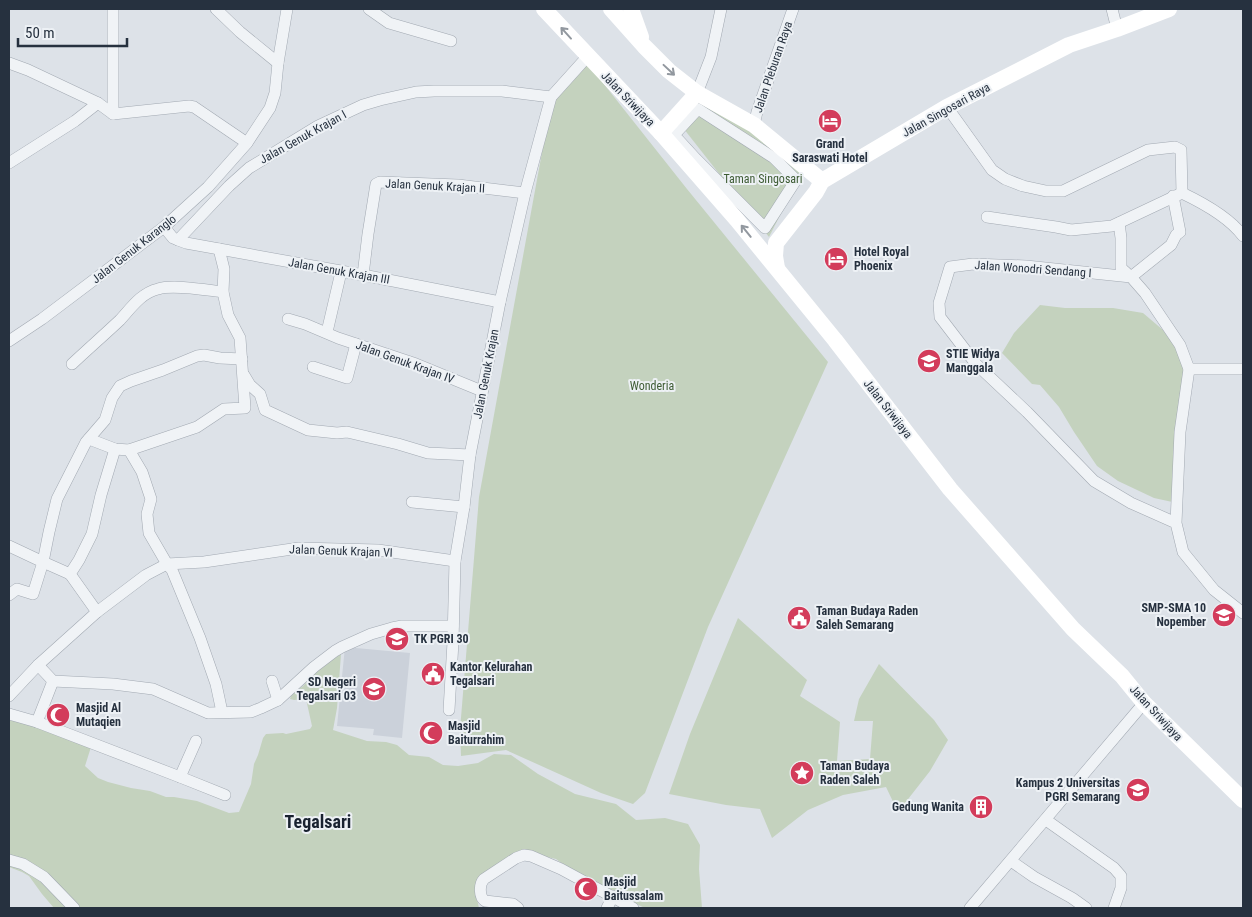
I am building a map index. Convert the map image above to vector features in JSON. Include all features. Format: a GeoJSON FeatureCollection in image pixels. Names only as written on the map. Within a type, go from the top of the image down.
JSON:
{"type":"FeatureCollection","features":[{"type":"Feature","properties":{"kind":"main road","name":"Jalan Sriwijaya"},"geometry":{"type":"LineString","coordinates":[[544,9],[661,134],[737,220],[835,340],[950,489],[1073,629],[1122,676],[1144,703],[1243,800]]}},
{"type":"Feature","properties":{"kind":"main road"},"geometry":{"type":"LineString","coordinates":[[611,9],[644,46],[670,71],[697,93],[754,124],[822,181]]}},
{"type":"Feature","properties":{"kind":"main road"},"geometry":{"type":"LineString","coordinates":[[631,9],[644,46]]}},
{"type":"Feature","properties":{"kind":"main road","name":"Jalan Singosari Raya"},"geometry":{"type":"LineString","coordinates":[[776,243],[816,192],[822,181],[947,107],[1069,45],[1169,9]]}},
{"type":"Feature","properties":{"kind":"main road"},"geometry":{"type":"LineString","coordinates":[[661,134],[697,93]]}},
{"type":"Feature","properties":{"kind":"main road"},"geometry":{"type":"LineString","coordinates":[[759,247],[776,243],[775,256],[777,268]]}},
{"type":"Feature","properties":{"kind":"street"},"geometry":{"type":"LineString","coordinates":[[113,9],[113,114]]}},
{"type":"Feature","properties":{"kind":"street"},"geometry":{"type":"LineString","coordinates":[[216,9],[240,32],[278,63]]}},
{"type":"Feature","properties":{"kind":"street","name":"Jalan Genuk Karanglo"},"geometry":{"type":"LineString","coordinates":[[9,341],[171,234],[208,187],[247,143],[266,115],[274,98],[287,9]]}},
{"type":"Feature","properties":{"kind":"street"},"geometry":{"type":"LineString","coordinates":[[369,9],[389,23],[450,41]]}},
{"type":"Feature","properties":{"kind":"street"},"geometry":{"type":"LineString","coordinates":[[697,93],[711,56],[720,9]]}},
{"type":"Feature","properties":{"kind":"street","name":"Jalan Pleburan Raya"},"geometry":{"type":"LineString","coordinates":[[754,124],[793,9]]}},
{"type":"Feature","properties":{"kind":"street"},"geometry":{"type":"LineString","coordinates":[[1112,9],[1117,29]]}},
{"type":"Feature","properties":{"kind":"street","name":"Jalan Genuk Krajan"},"geometry":{"type":"LineString","coordinates":[[449,710],[455,561],[470,454],[500,302],[525,193],[551,97],[587,56]]}},
{"type":"Feature","properties":{"kind":"street"},"geometry":{"type":"LineString","coordinates":[[9,63],[98,103],[113,114],[194,107],[247,143]]}},
{"type":"Feature","properties":{"kind":"street","name":"Jalan Genuk Krajan I"},"geometry":{"type":"LineString","coordinates":[[171,234],[249,168],[318,126],[363,105],[416,92],[434,91],[502,91],[551,97]]}},
{"type":"Feature","properties":{"kind":"street"},"geometry":{"type":"LineString","coordinates":[[9,163],[75,121],[98,103]]}},
{"type":"Feature","properties":{"kind":"street"},"geometry":{"type":"LineString","coordinates":[[947,107],[992,170],[1004,179],[1023,186],[1046,191],[1063,191],[1148,150],[1175,147],[1181,150],[1177,194],[1180,232],[1176,235],[1171,245],[1131,277]]}},
{"type":"Feature","properties":{"kind":"street"},"geometry":{"type":"LineString","coordinates":[[698,109],[774,158],[796,180],[765,228],[674,135],[698,109]]}},
{"type":"Feature","properties":{"kind":"street","name":"Jalan Genuk Krajan II"},"geometry":{"type":"LineString","coordinates":[[363,275],[376,184],[380,182],[458,185],[525,193]]}},
{"type":"Feature","properties":{"kind":"street"},"geometry":{"type":"LineString","coordinates":[[987,217],[1070,230],[1112,226],[1177,194],[1202,202],[1213,209],[1243,236]]}},
{"type":"Feature","properties":{"kind":"street"},"geometry":{"type":"LineString","coordinates":[[1119,223],[1121,268],[1145,293],[1180,345],[1188,370],[1180,432],[1176,523],[1183,552],[1214,590],[1243,613]]}},
{"type":"Feature","properties":{"kind":"street","name":"Jalan Genuk Krajan III"},"geometry":{"type":"LineString","coordinates":[[171,234],[186,243],[500,302]]}},
{"type":"Feature","properties":{"kind":"street"},"geometry":{"type":"LineString","coordinates":[[89,439],[115,449],[129,450],[197,427],[224,409],[245,408],[240,338],[228,315],[223,292],[224,269],[219,249]]}},
{"type":"Feature","properties":{"kind":"street","name":"Jalan Wonodri Sendang I"},"geometry":{"type":"LineString","coordinates":[[1131,277],[1026,266],[973,264],[950,267],[939,303],[940,317],[976,364],[1027,412],[1094,481],[1131,504],[1176,523]]}},
{"type":"Feature","properties":{"kind":"street"},"geometry":{"type":"LineString","coordinates":[[327,332],[341,272]]}},
{"type":"Feature","properties":{"kind":"street"},"geometry":{"type":"LineString","coordinates":[[72,364],[148,292],[164,287],[223,292]]}},
{"type":"Feature","properties":{"kind":"street","name":"Jalan Genuk Krajan IV"},"geometry":{"type":"LineString","coordinates":[[288,319],[416,364],[482,391]]}},
{"type":"Feature","properties":{"kind":"street"},"geometry":{"type":"LineString","coordinates":[[313,367],[347,378],[356,344]]}},
{"type":"Feature","properties":{"kind":"street"},"geometry":{"type":"LineString","coordinates":[[9,595],[17,589],[33,594],[44,562],[48,532],[58,499],[82,449],[105,420],[112,398],[120,386],[197,356],[242,359]]}},
{"type":"Feature","properties":{"kind":"street"},"geometry":{"type":"LineString","coordinates":[[1188,370],[1243,370]]}},
{"type":"Feature","properties":{"kind":"street"},"geometry":{"type":"LineString","coordinates":[[243,373],[250,385],[260,394],[265,410],[308,430],[337,433],[347,432],[428,453],[470,454]]}},
{"type":"Feature","properties":{"kind":"street"},"geometry":{"type":"LineString","coordinates":[[70,574],[92,534],[115,449]]}},
{"type":"Feature","properties":{"kind":"street"},"geometry":{"type":"LineString","coordinates":[[129,450],[142,472],[151,499],[147,514],[149,533],[172,570],[200,638],[216,684],[222,712]]}},
{"type":"Feature","properties":{"kind":"street"},"geometry":{"type":"LineString","coordinates":[[412,502],[464,507]]}},
{"type":"Feature","properties":{"kind":"street"},"geometry":{"type":"LineString","coordinates":[[9,546],[70,574],[98,612]]}},
{"type":"Feature","properties":{"kind":"street","name":"Jalan Genuk Krajan VI"},"geometry":{"type":"LineString","coordinates":[[9,696],[38,665],[98,612],[146,575],[167,564],[204,562],[298,548],[378,550],[455,561]]}},
{"type":"Feature","properties":{"kind":"street"},"geometry":{"type":"LineString","coordinates":[[38,665],[53,681],[113,684],[153,689],[208,713],[251,712],[278,700],[314,667],[335,651],[371,634],[412,625],[453,626]]}},
{"type":"Feature","properties":{"kind":"street"},"geometry":{"type":"LineString","coordinates":[[36,722],[53,681]]}},
{"type":"Feature","properties":{"kind":"street"},"geometry":{"type":"LineString","coordinates":[[272,681],[278,700]]}},
{"type":"Feature","properties":{"kind":"street"},"geometry":{"type":"LineString","coordinates":[[970,908],[1144,703]]}},
{"type":"Feature","properties":{"kind":"street"},"geometry":{"type":"LineString","coordinates":[[9,714],[36,722],[225,795]]}},
{"type":"Feature","properties":{"kind":"street"},"geometry":{"type":"LineString","coordinates":[[180,777],[196,741]]}},
{"type":"Feature","properties":{"kind":"street"},"geometry":{"type":"LineString","coordinates":[[1046,820],[1114,868],[1121,876],[1121,888],[1114,908]]}},
{"type":"Feature","properties":{"kind":"street"},"geometry":{"type":"LineString","coordinates":[[518,908],[513,904],[482,899],[481,882],[510,862],[524,856],[531,856],[561,869],[633,908]]}},
{"type":"Feature","properties":{"kind":"street"},"geometry":{"type":"LineString","coordinates":[[9,860],[23,864],[44,877],[74,908]]}},
{"type":"Feature","properties":{"kind":"street"},"geometry":{"type":"LineString","coordinates":[[1011,860],[1034,877],[1086,908]]}},
{"type":"Feature","properties":{"kind":"street"},"geometry":{"type":"LineString","coordinates":[[607,908],[613,896]]}},
{"type":"Feature","properties":{"kind":"shaded area","name":"SD Negeri Tegalsari 03"},"geometry":{"type":"Polygon","coordinates":[[[345,647],[410,653],[402,738],[373,735],[374,729],[337,726],[345,647]]]}},
{"type":"Feature","properties":{"kind":"green space","name":"Wonderia"},"geometry":{"type":"Polygon","coordinates":[[[588,64],[828,362],[708,627],[645,793],[633,804],[601,793],[506,750],[461,756],[460,730],[479,497],[551,103],[588,64]]]}},
{"type":"Feature","properties":{"kind":"green space","name":"Taman Singosari"},"geometry":{"type":"Polygon","coordinates":[[[702,101],[754,129],[802,172],[769,237],[680,124],[702,101]]]}},
{"type":"Feature","properties":{"kind":"green space"},"geometry":{"type":"Polygon","coordinates":[[[1040,305],[1065,308],[1113,308],[1143,313],[1163,330],[1182,357],[1189,395],[1177,503],[1154,498],[1118,481],[1097,466],[1059,407],[1040,385],[1032,384],[1002,353],[1014,333],[1040,305]]]}},
{"type":"Feature","properties":{"kind":"green space"},"geometry":{"type":"Polygon","coordinates":[[[738,618],[807,680],[800,696],[840,722],[837,761],[870,759],[873,721],[854,721],[859,699],[879,664],[934,720],[948,740],[930,771],[898,812],[886,787],[843,795],[808,810],[772,838],[760,809],[726,805],[669,794],[690,734],[738,618]]]}},
{"type":"Feature","properties":{"kind":"green space"},"geometry":{"type":"Polygon","coordinates":[[[341,654],[337,708],[333,730],[367,741],[386,742],[397,745],[409,755],[429,757],[443,765],[458,766],[478,763],[494,754],[511,755],[538,774],[575,794],[616,804],[636,820],[665,818],[688,824],[700,845],[699,869],[702,908],[645,908],[556,859],[521,851],[500,863],[477,899],[479,908],[54,908],[29,876],[9,867],[9,720],[22,722],[91,747],[85,766],[98,778],[108,782],[150,791],[166,797],[197,801],[229,813],[239,812],[251,784],[254,764],[263,738],[266,734],[286,734],[310,729],[312,726],[306,699],[290,699],[294,693],[326,664],[341,654]]]}},
{"type":"Feature","properties":{"kind":"place","name":"Grand Saraswati Hotel"},"geometry":{"type":"Point","coordinates":[830,121]}},
{"type":"Feature","properties":{"kind":"place","name":"Hotel Royal Phoenix"},"geometry":{"type":"Point","coordinates":[836,259]}},
{"type":"Feature","properties":{"kind":"place","name":"STIE Widya Manggala"},"geometry":{"type":"Point","coordinates":[929,361]}},
{"type":"Feature","properties":{"kind":"place","name":"SMP-SMA 10 Nopember"},"geometry":{"type":"Point","coordinates":[1224,615]}},
{"type":"Feature","properties":{"kind":"place","name":"Taman Budaya Raden Saleh Semarang"},"geometry":{"type":"Point","coordinates":[799,618]}},
{"type":"Feature","properties":{"kind":"place","name":"TK PGRI 30"},"geometry":{"type":"Point","coordinates":[397,639]}},
{"type":"Feature","properties":{"kind":"place","name":"Kantor Kelurahan Tegalsari"},"geometry":{"type":"Point","coordinates":[433,674]}},
{"type":"Feature","properties":{"kind":"place","name":"SD Negeri Tegalsari 03"},"geometry":{"type":"Point","coordinates":[374,689]}},
{"type":"Feature","properties":{"kind":"place","name":"Masjid Al Mutaqien"},"geometry":{"type":"Point","coordinates":[58,715]}},
{"type":"Feature","properties":{"kind":"place","name":"Masjid Baiturrahim"},"geometry":{"type":"Point","coordinates":[431,733]}},
{"type":"Feature","properties":{"kind":"place","name":"Taman Budaya Raden Saleh"},"geometry":{"type":"Point","coordinates":[802,773]}},
{"type":"Feature","properties":{"kind":"place","name":"Kampus 2 Universitas PGRI Semarang"},"geometry":{"type":"Point","coordinates":[1138,790]}},
{"type":"Feature","properties":{"kind":"place","name":"Gedung Wanita"},"geometry":{"type":"Point","coordinates":[981,807]}},
{"type":"Feature","properties":{"kind":"place","name":"Masjid Baitussalam"},"geometry":{"type":"Point","coordinates":[586,889]}},
{"type":"Feature","properties":{"kind":"district","name":"Tegalsari"},"geometry":{"type":"Point","coordinates":[318,821]}}]}
